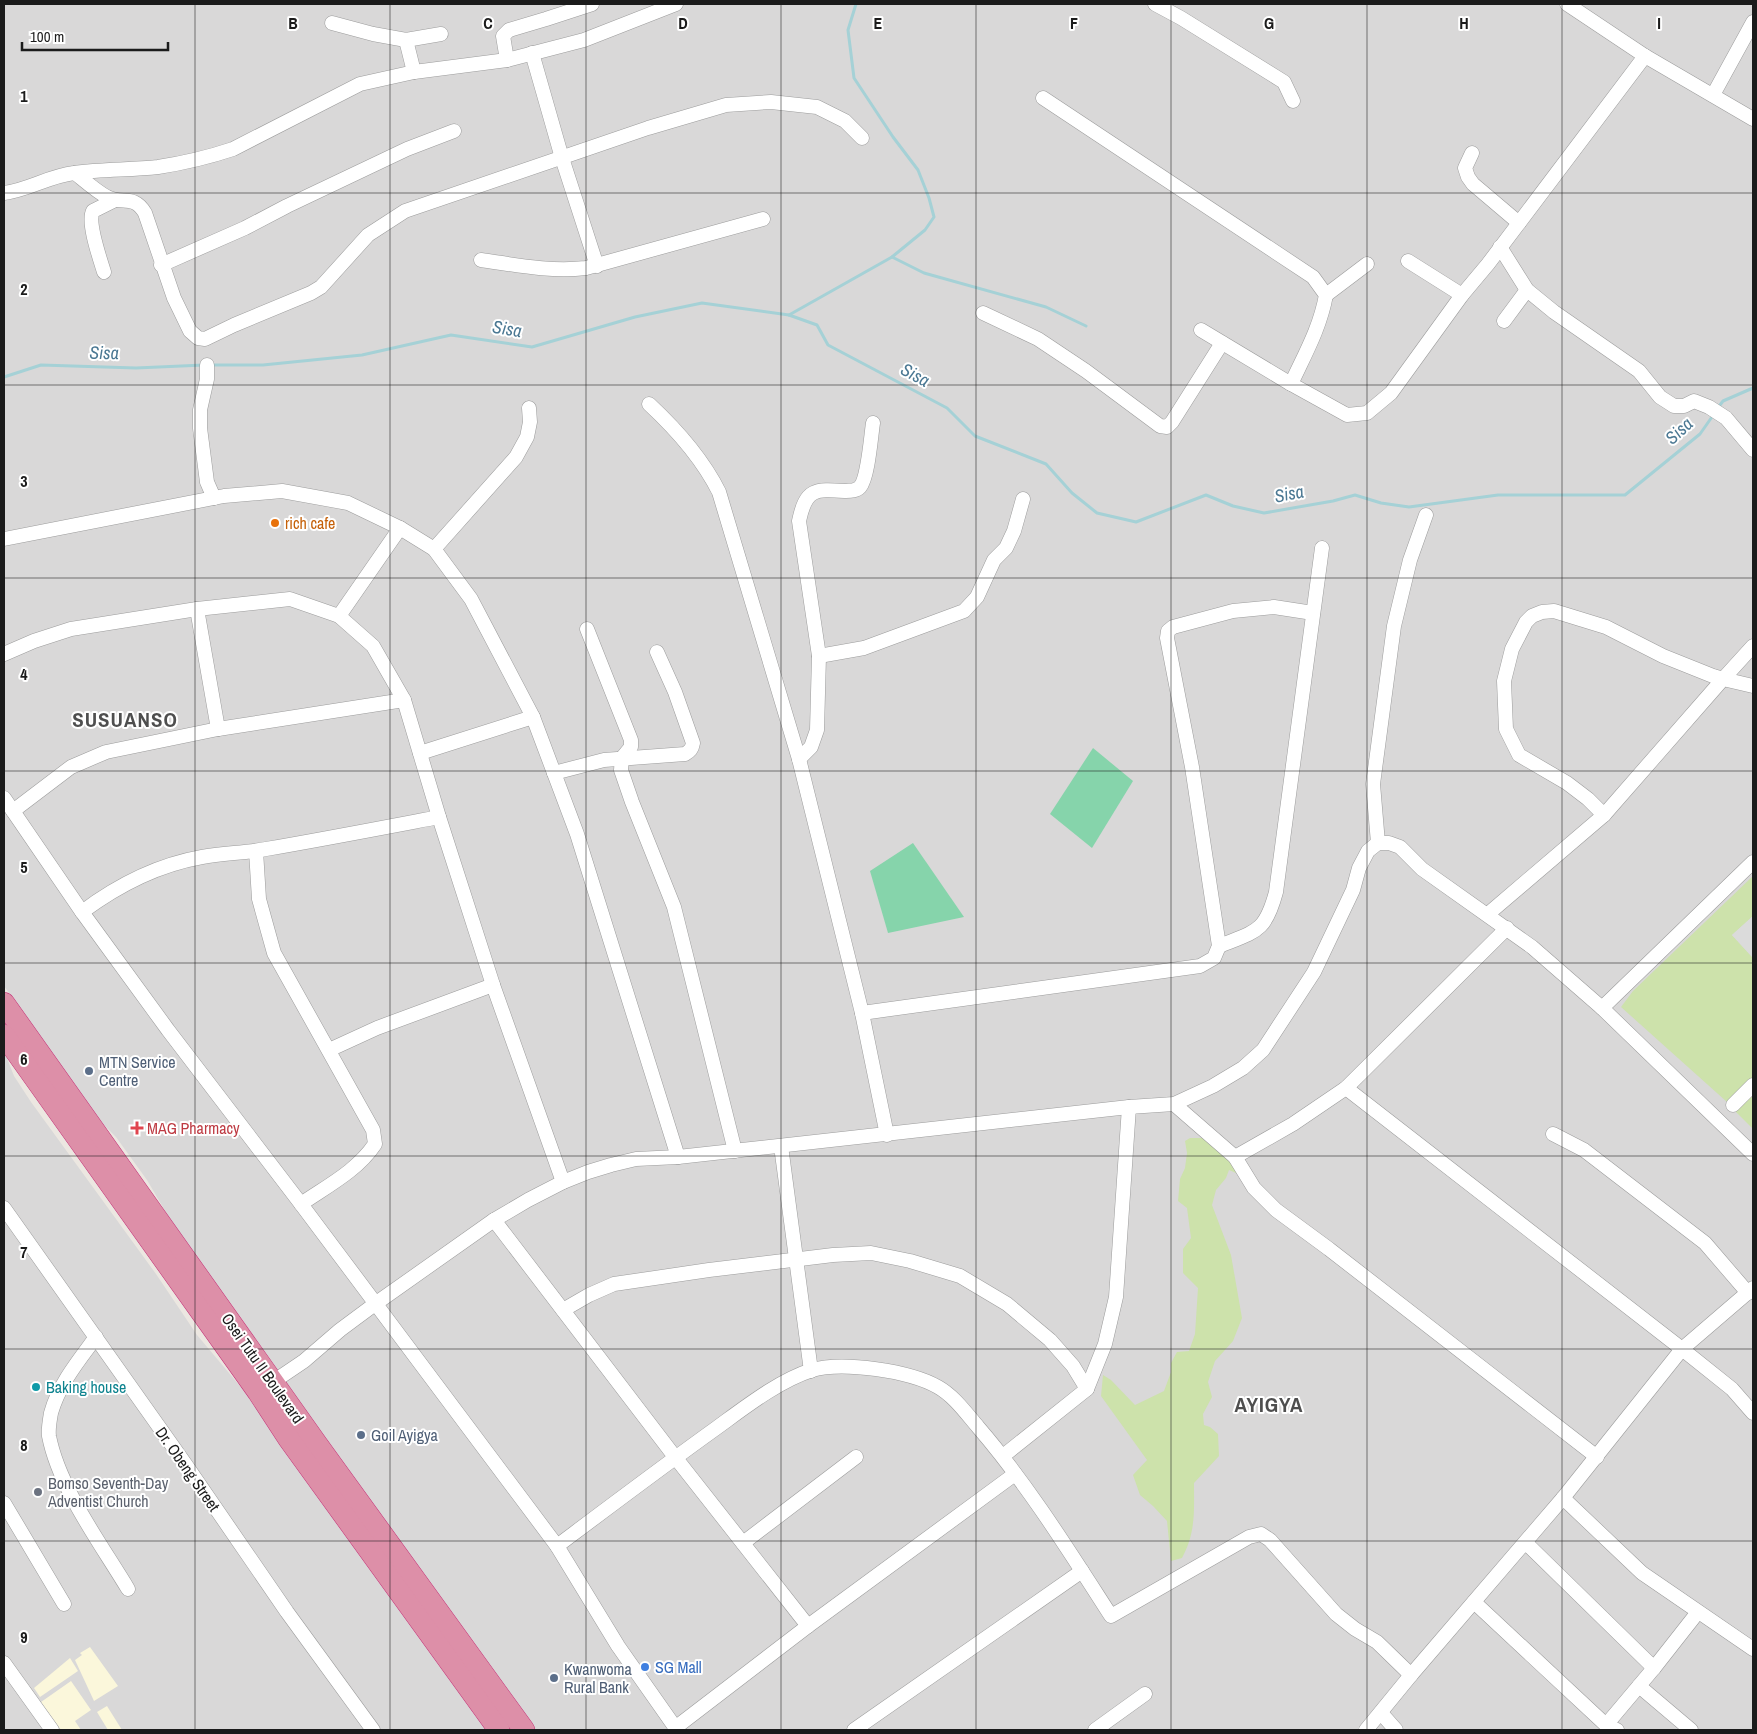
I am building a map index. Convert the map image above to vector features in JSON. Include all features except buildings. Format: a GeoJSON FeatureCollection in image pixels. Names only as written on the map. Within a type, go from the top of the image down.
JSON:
{"type":"FeatureCollection","features":[{"type":"Feature","properties":{"kind":"highway","name":"Osei Tutu II Boulevard"},"geometry":{"type":"LineString","coordinates":[[4,1003],[265,1387],[288,1438],[499,1730]]}},
{"type":"Feature","properties":{"kind":"highway","name":"Osei Tutu II Boulevard"},"geometry":{"type":"LineString","coordinates":[[4,1035],[265,1387],[524,1730]]}},
{"type":"Feature","properties":{"kind":"street"},"geometry":{"type":"LineString","coordinates":[[507,60],[503,36],[509,30],[592,4]]}},
{"type":"Feature","properties":{"kind":"street"},"geometry":{"type":"LineString","coordinates":[[4,193],[30,187],[57,176],[158,167],[211,156],[233,149],[360,84],[414,72],[507,60],[584,40],[676,4]]}},
{"type":"Feature","properties":{"kind":"street"},"geometry":{"type":"LineString","coordinates":[[1155,4],[1284,82],[1293,101]]}},
{"type":"Feature","properties":{"kind":"street"},"geometry":{"type":"LineString","coordinates":[[1567,4],[1645,56],[1753,119]]}},
{"type":"Feature","properties":{"kind":"street"},"geometry":{"type":"LineString","coordinates":[[1714,95],[1753,22]]}},
{"type":"Feature","properties":{"kind":"street"},"geometry":{"type":"LineString","coordinates":[[332,23],[373,34],[406,40],[441,34]]}},
{"type":"Feature","properties":{"kind":"street"},"geometry":{"type":"LineString","coordinates":[[406,40],[414,72]]}},
{"type":"Feature","properties":{"kind":"street"},"geometry":{"type":"LineString","coordinates":[[532,53],[562,158],[597,266]]}},
{"type":"Feature","properties":{"kind":"street"},"geometry":{"type":"LineString","coordinates":[[1200,330],[1347,415],[1367,413],[1391,393],[1462,295],[1645,56]]}},
{"type":"Feature","properties":{"kind":"street"},"geometry":{"type":"LineString","coordinates":[[1043,98],[1313,277],[1326,296]]}},
{"type":"Feature","properties":{"kind":"street"},"geometry":{"type":"LineString","coordinates":[[75,173],[105,196],[115,200],[134,201],[141,206],[145,212],[161,265],[174,298],[190,331],[198,338],[205,339],[311,293],[320,287],[368,235],[405,211],[648,128],[726,105],[771,102],[818,107],[845,121],[862,138]]}},
{"type":"Feature","properties":{"kind":"street"},"geometry":{"type":"LineString","coordinates":[[161,265],[245,228],[407,149],[454,131]]}},
{"type":"Feature","properties":{"kind":"street"},"geometry":{"type":"LineString","coordinates":[[1472,153],[1465,168],[1468,177],[1473,184],[1519,223]]}},
{"type":"Feature","properties":{"kind":"street"},"geometry":{"type":"LineString","coordinates":[[104,272],[92,227],[91,214],[93,211],[115,200]]}},
{"type":"Feature","properties":{"kind":"street"},"geometry":{"type":"LineString","coordinates":[[481,260],[562,270],[597,266],[763,218]]}},
{"type":"Feature","properties":{"kind":"street"},"geometry":{"type":"LineString","coordinates":[[1500,247],[1527,290],[1554,312],[1638,370],[1660,397],[1674,406],[1684,406],[1694,401],[1709,407],[1726,418],[1753,450]]}},
{"type":"Feature","properties":{"kind":"street"},"geometry":{"type":"LineString","coordinates":[[1408,261],[1462,295]]}},
{"type":"Feature","properties":{"kind":"street"},"geometry":{"type":"LineString","coordinates":[[1291,384],[1319,325],[1326,296],[1367,264]]}},
{"type":"Feature","properties":{"kind":"street"},"geometry":{"type":"LineString","coordinates":[[1504,321],[1527,290]]}},
{"type":"Feature","properties":{"kind":"street"},"geometry":{"type":"LineString","coordinates":[[983,313],[1038,339],[1086,371],[1160,426],[1167,428],[1222,343]]}},
{"type":"Feature","properties":{"kind":"street"},"geometry":{"type":"LineString","coordinates":[[207,365],[207,379],[200,410],[200,428],[207,482],[214,498]]}},
{"type":"Feature","properties":{"kind":"street"},"geometry":{"type":"LineString","coordinates":[[649,404],[671,425],[704,464],[719,492],[798,759],[862,1013],[887,1135]]}},
{"type":"Feature","properties":{"kind":"street"},"geometry":{"type":"LineString","coordinates":[[434,549],[516,457],[527,437],[530,422],[529,408]]}},
{"type":"Feature","properties":{"kind":"street"},"geometry":{"type":"LineString","coordinates":[[798,759],[811,747],[817,730],[819,656],[800,521],[803,504],[811,494],[823,490],[853,491],[860,487],[864,479],[873,423]]}},
{"type":"Feature","properties":{"kind":"street"},"geometry":{"type":"LineString","coordinates":[[4,539],[214,498],[282,491],[348,502],[400,528],[434,549],[471,599],[534,717],[577,834],[678,1157]]}},
{"type":"Feature","properties":{"kind":"street"},"geometry":{"type":"LineString","coordinates":[[819,656],[864,648],[964,611],[977,597],[994,560],[1006,548],[1014,531],[1023,499]]}},
{"type":"Feature","properties":{"kind":"street"},"geometry":{"type":"LineString","coordinates":[[1378,843],[1373,784],[1394,626],[1410,560],[1426,516]]}},
{"type":"Feature","properties":{"kind":"street"},"geometry":{"type":"LineString","coordinates":[[339,616],[400,528]]}},
{"type":"Feature","properties":{"kind":"street"},"geometry":{"type":"LineString","coordinates":[[1219,946],[1253,932],[1264,924],[1271,911],[1276,892],[1322,548]]}},
{"type":"Feature","properties":{"kind":"street"},"geometry":{"type":"LineString","coordinates":[[4,654],[34,641],[71,629],[197,610],[290,599],[339,616],[373,646],[404,700],[439,818],[493,985],[563,1182]]}},
{"type":"Feature","properties":{"kind":"street"},"geometry":{"type":"LineString","coordinates":[[862,1013],[1200,966],[1214,958],[1219,946],[1192,767],[1167,638],[1168,631],[1174,627],[1233,611],[1274,607],[1313,613]]}},
{"type":"Feature","properties":{"kind":"street"},"geometry":{"type":"LineString","coordinates":[[197,610],[218,729]]}},
{"type":"Feature","properties":{"kind":"street"},"geometry":{"type":"LineString","coordinates":[[1604,815],[1588,799],[1567,783],[1519,755],[1506,729],[1504,681],[1512,649],[1526,622],[1532,616],[1542,612],[1554,611],[1606,627],[1663,656],[1713,676],[1753,686]]}},
{"type":"Feature","properties":{"kind":"street"},"geometry":{"type":"LineString","coordinates":[[588,629],[631,740],[631,748],[622,758],[621,770],[674,907],[735,1151]]}},
{"type":"Feature","properties":{"kind":"street"},"geometry":{"type":"LineString","coordinates":[[1488,914],[1604,815],[1753,646]]}},
{"type":"Feature","properties":{"kind":"street"},"geometry":{"type":"LineString","coordinates":[[554,773],[604,760],[685,754],[692,748],[693,743],[675,692],[657,652]]}},
{"type":"Feature","properties":{"kind":"street"},"geometry":{"type":"LineString","coordinates":[[13,811],[71,767],[106,752],[218,729],[404,700]]}},
{"type":"Feature","properties":{"kind":"street"},"geometry":{"type":"LineString","coordinates":[[420,753],[534,717]]}},
{"type":"Feature","properties":{"kind":"street"},"geometry":{"type":"LineString","coordinates":[[4,798],[82,912],[168,1030],[557,1546],[618,1646],[676,1729],[808,1626],[1016,1474]]}},
{"type":"Feature","properties":{"kind":"street"},"geometry":{"type":"LineString","coordinates":[[82,912],[102,896],[130,880],[163,866],[202,856],[256,851],[439,818]]}},
{"type":"Feature","properties":{"kind":"street"},"geometry":{"type":"LineString","coordinates":[[265,1387],[304,1361],[340,1330],[375,1304],[494,1220],[563,1182],[588,1172],[636,1159],[678,1157],[1129,1107],[1174,1104],[1213,1086],[1243,1068],[1262,1050],[1314,972],[1353,890],[1359,868],[1368,851],[1378,843],[1388,843],[1400,847],[1422,869],[1532,947],[1602,1008],[1753,1154]]}},
{"type":"Feature","properties":{"kind":"street"},"geometry":{"type":"LineString","coordinates":[[256,851],[259,899],[274,953],[374,1130],[375,1144],[368,1154],[347,1173],[301,1204]]}},
{"type":"Feature","properties":{"kind":"street"},"geometry":{"type":"LineString","coordinates":[[1602,1008],[1753,862]]}},
{"type":"Feature","properties":{"kind":"street"},"geometry":{"type":"LineString","coordinates":[[1235,1157],[1293,1124],[1346,1088],[1507,928]]}},
{"type":"Feature","properties":{"kind":"street"},"geometry":{"type":"LineString","coordinates":[[329,1050],[377,1028],[493,985]]}},
{"type":"Feature","properties":{"kind":"street"},"geometry":{"type":"LineString","coordinates":[[1733,1104],[1753,1085]]}},
{"type":"Feature","properties":{"kind":"street"},"geometry":{"type":"LineString","coordinates":[[1346,1088],[1682,1349],[1732,1389],[1753,1413]]}},
{"type":"Feature","properties":{"kind":"street"},"geometry":{"type":"LineString","coordinates":[[1174,1104],[1235,1157],[1254,1188],[1276,1210],[1336,1254],[1597,1457]]}},
{"type":"Feature","properties":{"kind":"street"},"geometry":{"type":"LineString","coordinates":[[1003,1456],[1088,1390],[1105,1344],[1116,1297],[1129,1107]]}},
{"type":"Feature","properties":{"kind":"street"},"geometry":{"type":"LineString","coordinates":[[1366,1730],[1411,1675],[1526,1543],[1682,1349],[1750,1290],[1705,1243],[1584,1150],[1553,1134]]}},
{"type":"Feature","properties":{"kind":"street"},"geometry":{"type":"LineString","coordinates":[[781,1146],[811,1370]]}},
{"type":"Feature","properties":{"kind":"street","name":"Dr. Obeng Street"},"geometry":{"type":"LineString","coordinates":[[4,1208],[186,1465],[287,1612],[373,1730]]}},
{"type":"Feature","properties":{"kind":"street"},"geometry":{"type":"LineString","coordinates":[[494,1220],[675,1457],[808,1626]]}},
{"type":"Feature","properties":{"kind":"street"},"geometry":{"type":"LineString","coordinates":[[563,1310],[588,1295],[614,1284],[833,1255],[871,1253],[910,1261],[960,1276],[1007,1304],[1050,1340],[1073,1366],[1088,1390]]}},
{"type":"Feature","properties":{"kind":"street"},"geometry":{"type":"LineString","coordinates":[[96,1337],[65,1381],[52,1412],[48,1434],[59,1470],[128,1589]]}},
{"type":"Feature","properties":{"kind":"street"},"geometry":{"type":"LineString","coordinates":[[557,1546],[675,1457],[773,1389],[811,1370],[828,1367],[874,1368],[915,1378],[938,1387],[954,1400],[1003,1456],[1111,1616],[1249,1537],[1261,1534],[1270,1540],[1336,1614],[1376,1642],[1411,1675]]}},
{"type":"Feature","properties":{"kind":"street"},"geometry":{"type":"LineString","coordinates":[[743,1543],[856,1457]]}},
{"type":"Feature","properties":{"kind":"street"},"geometry":{"type":"LineString","coordinates":[[1563,1498],[1642,1573],[1753,1649]]}},
{"type":"Feature","properties":{"kind":"street"},"geometry":{"type":"LineString","coordinates":[[4,1502],[64,1604]]}},
{"type":"Feature","properties":{"kind":"street"},"geometry":{"type":"LineString","coordinates":[[1526,1543],[1654,1668]]}},
{"type":"Feature","properties":{"kind":"street"},"geometry":{"type":"LineString","coordinates":[[854,1730],[1082,1572]]}},
{"type":"Feature","properties":{"kind":"street"},"geometry":{"type":"LineString","coordinates":[[1474,1602],[1611,1728],[1639,1686],[1698,1612]]}},
{"type":"Feature","properties":{"kind":"street"},"geometry":{"type":"LineString","coordinates":[[4,1663],[52,1730]]}},
{"type":"Feature","properties":{"kind":"street"},"geometry":{"type":"LineString","coordinates":[[1639,1686],[1691,1730]]}},
{"type":"Feature","properties":{"kind":"street"},"geometry":{"type":"LineString","coordinates":[[1095,1730],[1145,1694]]}},
{"type":"Feature","properties":{"kind":"street"},"geometry":{"type":"LineString","coordinates":[[1380,1713],[1396,1730]]}},
{"type":"Feature","properties":{"kind":"shaded area"},"geometry":{"type":"Polygon","coordinates":[[[4,4],[1753,4],[1753,1730],[531,1730],[227,1298],[178,1233],[147,1180],[116,1137],[103,1124],[4,986],[4,4]]]}},
{"type":"Feature","properties":{"kind":"shaded area"},"geometry":{"type":"Polygon","coordinates":[[[1753,916],[1753,958],[1732,935],[1753,916]]]}},
{"type":"Feature","properties":{"kind":"shaded area"},"geometry":{"type":"Polygon","coordinates":[[[4,1051],[14,1076],[31,1102],[156,1274],[197,1335],[245,1392],[491,1730],[4,1730],[4,1051]]]}},
{"type":"Feature","properties":{"kind":"shaded area"},"geometry":{"type":"Polygon","coordinates":[[[90,1647],[118,1686],[94,1701],[75,1660],[82,1655],[80,1653],[90,1647]]]}},
{"type":"Feature","properties":{"kind":"shaded area"},"geometry":{"type":"Polygon","coordinates":[[[70,1658],[78,1671],[40,1697],[34,1688],[70,1658]]]}},
{"type":"Feature","properties":{"kind":"shaded area"},"geometry":{"type":"Polygon","coordinates":[[[71,1681],[91,1710],[75,1721],[81,1730],[61,1730],[41,1702],[71,1681]]]}},
{"type":"Feature","properties":{"kind":"shaded area"},"geometry":{"type":"Polygon","coordinates":[[[107,1706],[122,1730],[108,1730],[97,1712],[107,1706]]]}},
{"type":"Feature","properties":{"kind":"green space"},"geometry":{"type":"Polygon","coordinates":[[[1093,748],[1133,781],[1092,848],[1050,814],[1093,748]]]}},
{"type":"Feature","properties":{"kind":"green space"},"geometry":{"type":"Polygon","coordinates":[[[913,843],[964,917],[888,933],[870,871],[913,843]]]}},
{"type":"Feature","properties":{"kind":"green space"},"geometry":{"type":"Polygon","coordinates":[[[1753,876],[1753,916],[1732,935],[1753,958],[1753,1078],[1727,1102],[1621,1007],[1633,991],[1753,876]]]}},
{"type":"Feature","properties":{"kind":"green space"},"geometry":{"type":"Polygon","coordinates":[[[1753,1095],[1753,1129],[1735,1111],[1753,1095]]]}},
{"type":"Feature","properties":{"kind":"green space"},"geometry":{"type":"Polygon","coordinates":[[[1190,1138],[1208,1138],[1243,1176],[1229,1170],[1226,1178],[1216,1190],[1212,1205],[1231,1255],[1242,1318],[1233,1341],[1215,1361],[1208,1382],[1212,1397],[1203,1414],[1204,1425],[1210,1427],[1218,1434],[1219,1456],[1194,1483],[1193,1521],[1190,1539],[1182,1558],[1171,1561],[1167,1521],[1140,1495],[1133,1475],[1147,1460],[1101,1396],[1103,1375],[1111,1380],[1135,1405],[1164,1391],[1171,1372],[1171,1363],[1177,1352],[1189,1351],[1195,1334],[1198,1288],[1183,1273],[1183,1249],[1191,1238],[1187,1208],[1178,1201],[1180,1179],[1185,1168],[1187,1153],[1185,1141],[1190,1138]]]}},
{"type":"Feature","properties":{"kind":"waterway"},"geometry":{"type":"LineString","coordinates":[[789,315],[892,257],[925,230],[934,217],[918,170],[893,137],[854,78],[848,30],[856,4]]}},
{"type":"Feature","properties":{"kind":"waterway"},"geometry":{"type":"LineString","coordinates":[[892,257],[924,273],[1046,307],[1086,326]]}},
{"type":"Feature","properties":{"kind":"waterway","name":"Sisa"},"geometry":{"type":"LineString","coordinates":[[210,365],[263,365],[362,355],[451,335],[532,347],[635,317],[702,303],[789,315],[817,325],[828,345],[947,408],[975,436],[1046,464],[1072,493],[1097,513],[1136,522],[1206,495],[1233,506],[1264,513],[1333,501],[1355,495],[1381,503],[1409,507],[1498,495],[1625,495],[1700,434],[1714,414]]}},
{"type":"Feature","properties":{"kind":"waterway","name":"Sisa"},"geometry":{"type":"LineString","coordinates":[[4,377],[41,365],[136,368],[204,365]]}},
{"type":"Feature","properties":{"kind":"waterway","name":"Sisa"},"geometry":{"type":"LineString","coordinates":[[1717,409],[1723,401],[1753,388]]}},
{"type":"Feature","properties":{"kind":"place","name":"rich cafe"},"geometry":{"type":"Point","coordinates":[275,523]}},
{"type":"Feature","properties":{"kind":"place","name":"MTN Service Centre"},"geometry":{"type":"Point","coordinates":[89,1071]}},
{"type":"Feature","properties":{"kind":"place","name":"MAG Pharmacy"},"geometry":{"type":"Point","coordinates":[137,1128]}},
{"type":"Feature","properties":{"kind":"place","name":"Baking house"},"geometry":{"type":"Point","coordinates":[36,1387]}},
{"type":"Feature","properties":{"kind":"place","name":"Goil Ayigya"},"geometry":{"type":"Point","coordinates":[361,1435]}},
{"type":"Feature","properties":{"kind":"place","name":"Bomso Seventh-Day Adventist Church"},"geometry":{"type":"Point","coordinates":[38,1492]}},
{"type":"Feature","properties":{"kind":"place","name":"SG Mall"},"geometry":{"type":"Point","coordinates":[645,1667]}},
{"type":"Feature","properties":{"kind":"place","name":"Kwanwoma Rural Bank"},"geometry":{"type":"Point","coordinates":[554,1678]}},
{"type":"Feature","properties":{"kind":"district","name":"SUSUANSO"},"geometry":{"type":"Point","coordinates":[125,720]}},
{"type":"Feature","properties":{"kind":"district","name":"AYIGYA"},"geometry":{"type":"Point","coordinates":[1269,1405]}}]}
